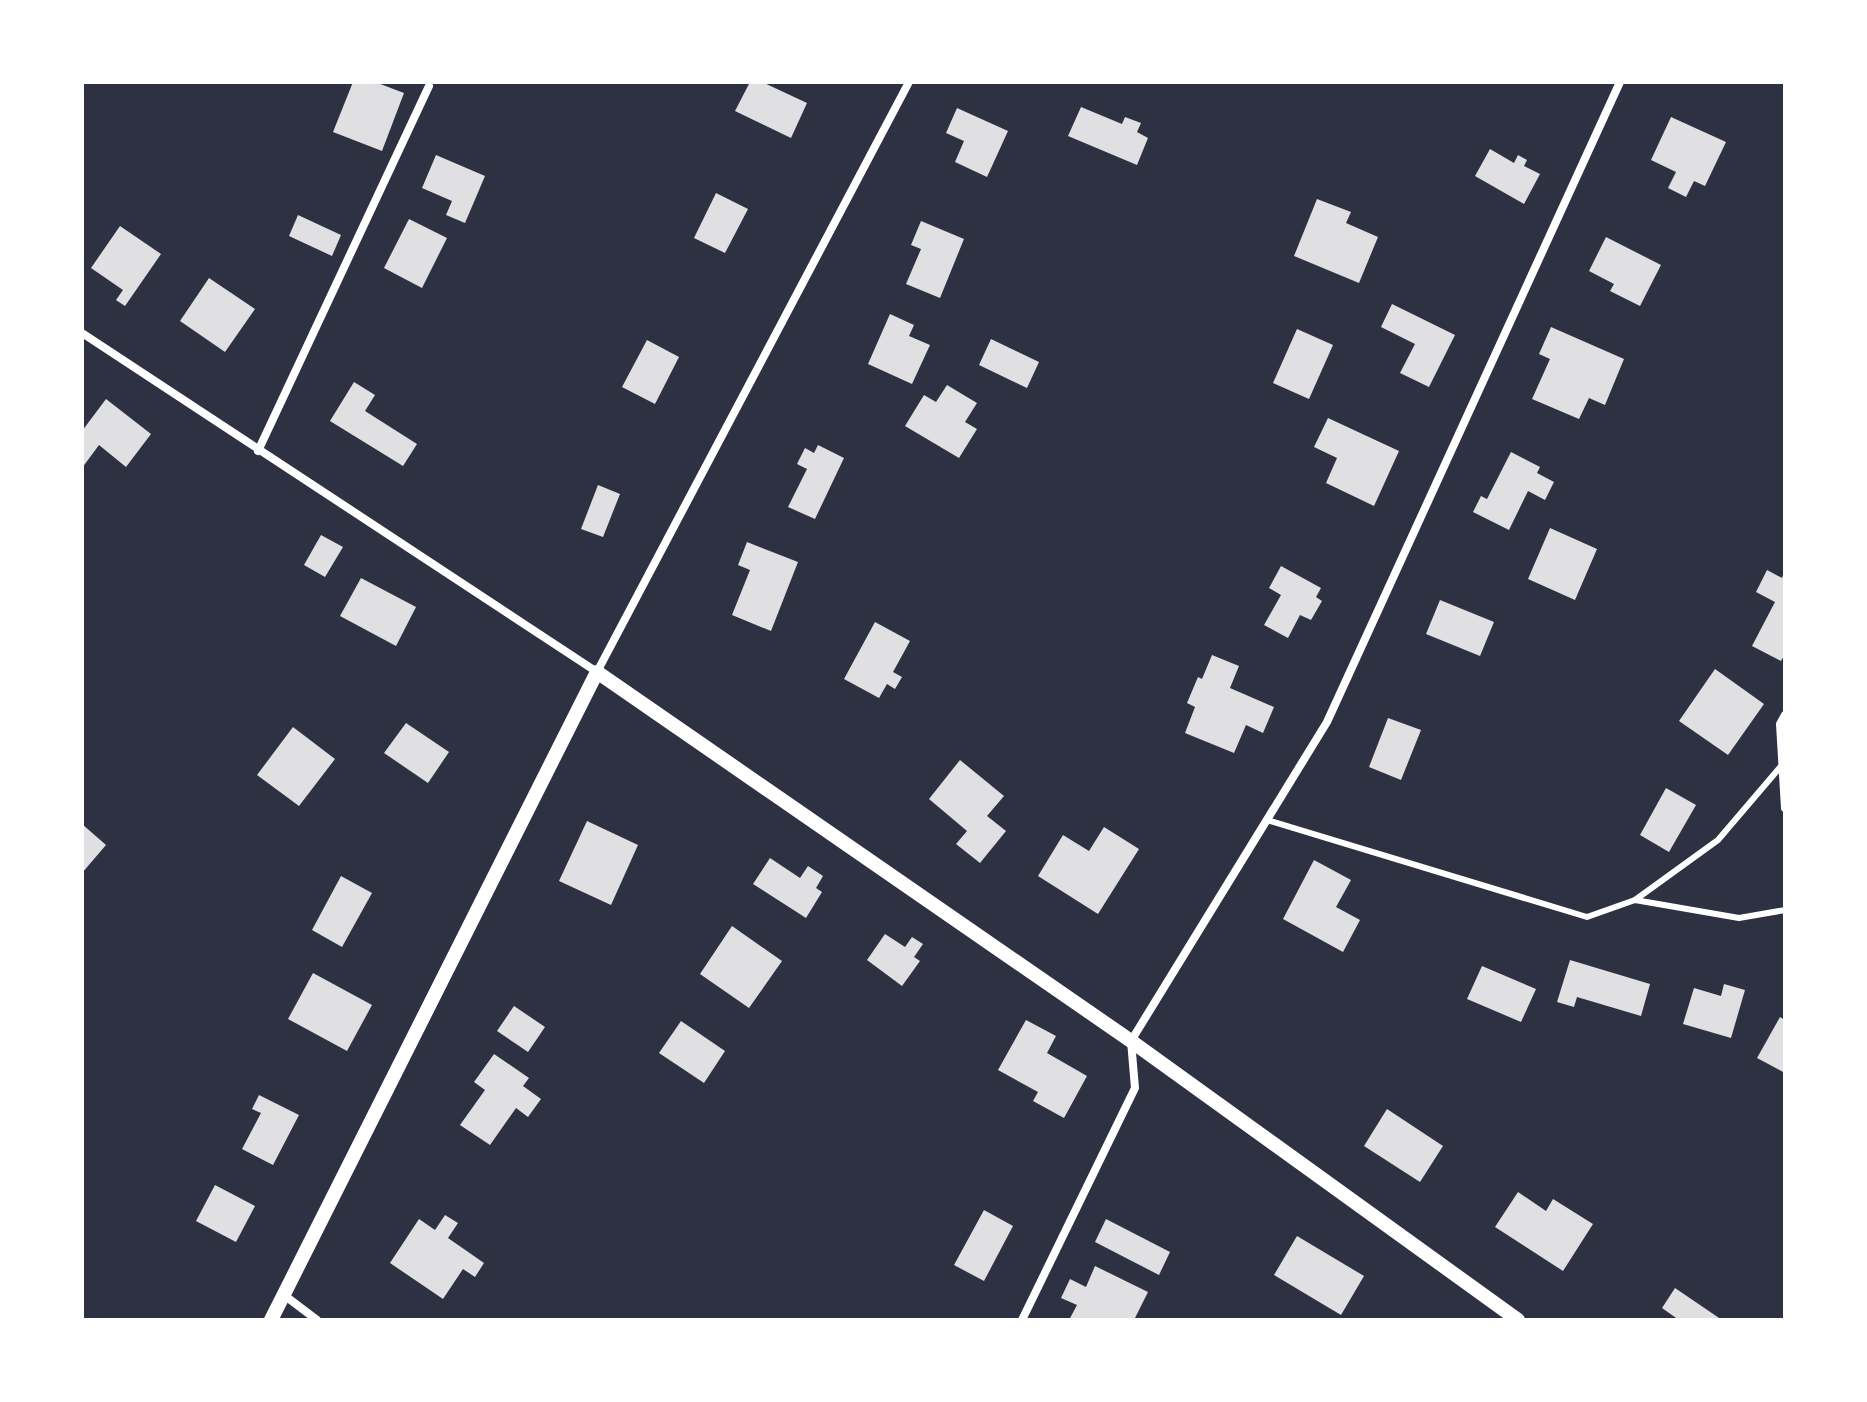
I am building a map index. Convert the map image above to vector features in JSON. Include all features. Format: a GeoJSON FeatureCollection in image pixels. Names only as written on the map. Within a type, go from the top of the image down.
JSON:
{"type":"FeatureCollection","features":[{"type":"Feature","properties":{"kind":"street"},"geometry":{"type":"LineString","coordinates":[[271,1320],[597,672],[909,82]]}},
{"type":"Feature","properties":{"kind":"street"},"geometry":{"type":"LineString","coordinates":[[1022,1320],[1135,1088],[1131,1041],[1327,722],[1620,82]]}},
{"type":"Feature","properties":{"kind":"street"},"geometry":{"type":"LineString","coordinates":[[258,451],[429,86]]}},
{"type":"Feature","properties":{"kind":"street"},"geometry":{"type":"LineString","coordinates":[[82,333],[597,672],[1131,1041],[1518,1320]]}},
{"type":"Feature","properties":{"kind":"street"},"geometry":{"type":"LineString","coordinates":[[1785,715],[1780,724],[1785,808]]}},
{"type":"Feature","properties":{"kind":"street"},"geometry":{"type":"LineString","coordinates":[[284,1295],[317,1320]]}},
{"type":"Feature","properties":{"kind":"lane"},"geometry":{"type":"LineString","coordinates":[[1267,820],[1587,917],[1635,900],[1718,840],[1782,764]]}},
{"type":"Feature","properties":{"kind":"lane"},"geometry":{"type":"LineString","coordinates":[[1635,900],[1739,918],[1785,910]]}},
{"type":"Feature","properties":{"kind":"building"},"geometry":{"type":"Polygon","coordinates":[[[353,82],[375,82],[404,93],[382,151],[333,132],[353,82]]]}},
{"type":"Feature","properties":{"kind":"building"},"geometry":{"type":"Polygon","coordinates":[[[750,82],[762,82],[807,103],[791,138],[735,111],[750,82]]]}},
{"type":"Feature","properties":{"kind":"building"},"geometry":{"type":"Polygon","coordinates":[[[1081,107],[1122,124],[1125,117],[1141,123],[1137,132],[1148,138],[1137,165],[1068,136],[1081,107]]]}},
{"type":"Feature","properties":{"kind":"building"},"geometry":{"type":"Polygon","coordinates":[[[957,108],[1008,131],[987,177],[955,162],[964,141],[946,133],[957,108]]]}},
{"type":"Feature","properties":{"kind":"building"},"geometry":{"type":"Polygon","coordinates":[[[1671,117],[1726,142],[1705,186],[1694,181],[1686,197],[1668,188],[1676,172],[1651,160],[1671,117]]]}},
{"type":"Feature","properties":{"kind":"building"},"geometry":{"type":"Polygon","coordinates":[[[1490,149],[1514,163],[1518,155],[1527,160],[1524,166],[1540,174],[1524,204],[1475,176],[1490,149]]]}},
{"type":"Feature","properties":{"kind":"building"},"geometry":{"type":"Polygon","coordinates":[[[436,155],[485,176],[465,223],[446,215],[452,201],[422,188],[436,155]]]}},
{"type":"Feature","properties":{"kind":"building"},"geometry":{"type":"Polygon","coordinates":[[[716,193],[748,209],[725,253],[694,238],[716,193]]]}},
{"type":"Feature","properties":{"kind":"building"},"geometry":{"type":"Polygon","coordinates":[[[1317,199],[1351,212],[1346,223],[1378,237],[1359,283],[1294,256],[1317,199]]]}},
{"type":"Feature","properties":{"kind":"building"},"geometry":{"type":"Polygon","coordinates":[[[298,215],[341,235],[332,256],[289,236],[298,215]]]}},
{"type":"Feature","properties":{"kind":"building"},"geometry":{"type":"Polygon","coordinates":[[[409,219],[447,238],[422,288],[384,268],[409,219]]]}},
{"type":"Feature","properties":{"kind":"building"},"geometry":{"type":"Polygon","coordinates":[[[921,221],[964,239],[940,298],[906,284],[921,249],[911,245],[921,221]]]}},
{"type":"Feature","properties":{"kind":"building"},"geometry":{"type":"Polygon","coordinates":[[[120,226],[161,254],[125,306],[116,300],[123,290],[91,268],[120,226]]]}},
{"type":"Feature","properties":{"kind":"building"},"geometry":{"type":"Polygon","coordinates":[[[1606,237],[1661,265],[1640,306],[1610,291],[1614,284],[1589,271],[1606,237]]]}},
{"type":"Feature","properties":{"kind":"building"},"geometry":{"type":"Polygon","coordinates":[[[209,278],[255,309],[225,352],[180,321],[209,278]]]}},
{"type":"Feature","properties":{"kind":"building"},"geometry":{"type":"Polygon","coordinates":[[[1392,304],[1455,335],[1429,387],[1400,373],[1415,344],[1381,327],[1392,304]]]}},
{"type":"Feature","properties":{"kind":"building"},"geometry":{"type":"Polygon","coordinates":[[[890,314],[914,325],[909,336],[930,345],[912,384],[868,364],[890,314]]]}},
{"type":"Feature","properties":{"kind":"building"},"geometry":{"type":"Polygon","coordinates":[[[1551,327],[1624,359],[1605,405],[1589,398],[1579,419],[1532,399],[1550,359],[1539,354],[1551,327]]]}},
{"type":"Feature","properties":{"kind":"building"},"geometry":{"type":"Polygon","coordinates":[[[1297,329],[1333,345],[1309,399],[1273,383],[1297,329]]]}},
{"type":"Feature","properties":{"kind":"building"},"geometry":{"type":"Polygon","coordinates":[[[991,339],[1039,362],[1027,388],[979,365],[991,339]]]}},
{"type":"Feature","properties":{"kind":"building"},"geometry":{"type":"Polygon","coordinates":[[[647,340],[679,357],[655,404],[622,387],[647,340]]]}},
{"type":"Feature","properties":{"kind":"building"},"geometry":{"type":"Polygon","coordinates":[[[354,382],[375,395],[365,411],[417,444],[403,466],[330,421],[354,382]]]}},
{"type":"Feature","properties":{"kind":"building"},"geometry":{"type":"Polygon","coordinates":[[[947,385],[977,403],[965,422],[977,429],[959,458],[905,426],[924,395],[936,402],[947,385]]]}},
{"type":"Feature","properties":{"kind":"building"},"geometry":{"type":"Polygon","coordinates":[[[106,399],[151,434],[126,467],[99,445],[82,468],[82,431],[106,399]]]}},
{"type":"Feature","properties":{"kind":"building"},"geometry":{"type":"Polygon","coordinates":[[[1328,418],[1399,451],[1374,506],[1326,483],[1337,458],[1314,447],[1328,418]]]}},
{"type":"Feature","properties":{"kind":"building"},"geometry":{"type":"Polygon","coordinates":[[[818,445],[844,458],[815,519],[788,507],[807,469],[797,464],[805,448],[814,453],[818,445]]]}},
{"type":"Feature","properties":{"kind":"building"},"geometry":{"type":"Polygon","coordinates":[[[1511,452],[1540,467],[1537,473],[1554,482],[1545,500],[1528,491],[1509,530],[1473,512],[1481,496],[1487,499],[1511,452]]]}},
{"type":"Feature","properties":{"kind":"building"},"geometry":{"type":"Polygon","coordinates":[[[598,485],[620,494],[603,537],[581,529],[598,485]]]}},
{"type":"Feature","properties":{"kind":"building"},"geometry":{"type":"Polygon","coordinates":[[[1550,528],[1597,549],[1575,600],[1528,579],[1550,528]]]}},
{"type":"Feature","properties":{"kind":"building"},"geometry":{"type":"Polygon","coordinates":[[[321,535],[343,547],[325,577],[304,565],[321,535]]]}},
{"type":"Feature","properties":{"kind":"building"},"geometry":{"type":"Polygon","coordinates":[[[747,542],[798,562],[771,631],[732,615],[750,570],[738,565],[747,542]]]}},
{"type":"Feature","properties":{"kind":"building"},"geometry":{"type":"Polygon","coordinates":[[[1281,566],[1321,588],[1316,597],[1322,601],[1311,620],[1300,615],[1288,638],[1264,625],[1281,595],[1269,588],[1281,566]]]}},
{"type":"Feature","properties":{"kind":"building"},"geometry":{"type":"Polygon","coordinates":[[[1767,570],[1782,578],[1785,570],[1785,654],[1781,661],[1752,646],[1775,602],[1756,592],[1767,570]]]}},
{"type":"Feature","properties":{"kind":"building"},"geometry":{"type":"Polygon","coordinates":[[[361,578],[416,607],[396,646],[340,616],[361,578]]]}},
{"type":"Feature","properties":{"kind":"building"},"geometry":{"type":"Polygon","coordinates":[[[1440,600],[1494,622],[1480,656],[1426,634],[1440,600]]]}},
{"type":"Feature","properties":{"kind":"building"},"geometry":{"type":"Polygon","coordinates":[[[875,622],[910,641],[893,672],[902,677],[895,689],[887,684],[879,698],[844,679],[875,622]]]}},
{"type":"Feature","properties":{"kind":"building"},"geometry":{"type":"Polygon","coordinates":[[[1212,655],[1239,666],[1230,688],[1274,707],[1263,733],[1246,725],[1234,753],[1185,733],[1195,707],[1187,703],[1212,655]]]}},
{"type":"Feature","properties":{"kind":"building"},"geometry":{"type":"Polygon","coordinates":[[[1715,669],[1764,704],[1728,755],[1679,721],[1715,669]]]}},
{"type":"Feature","properties":{"kind":"building"},"geometry":{"type":"Polygon","coordinates":[[[1388,718],[1421,730],[1401,780],[1369,767],[1388,718]]]}},
{"type":"Feature","properties":{"kind":"building"},"geometry":{"type":"Polygon","coordinates":[[[406,723],[449,752],[428,783],[384,753],[406,723]]]}},
{"type":"Feature","properties":{"kind":"building"},"geometry":{"type":"Polygon","coordinates":[[[293,727],[335,759],[299,806],[257,775],[293,727]]]}},
{"type":"Feature","properties":{"kind":"building"},"geometry":{"type":"Polygon","coordinates":[[[960,760],[1004,796],[987,816],[1006,831],[980,863],[956,844],[967,831],[929,799],[960,760]]]}},
{"type":"Feature","properties":{"kind":"building"},"geometry":{"type":"Polygon","coordinates":[[[1666,788],[1696,805],[1669,852],[1640,835],[1666,788]]]}},
{"type":"Feature","properties":{"kind":"building"},"geometry":{"type":"Polygon","coordinates":[[[587,821],[638,845],[611,905],[559,881],[587,821]]]}},
{"type":"Feature","properties":{"kind":"building"},"geometry":{"type":"Polygon","coordinates":[[[82,824],[106,845],[82,873],[82,824]]]}},
{"type":"Feature","properties":{"kind":"building"},"geometry":{"type":"Polygon","coordinates":[[[1104,827],[1139,849],[1098,914],[1038,876],[1063,835],[1089,851],[1104,827]]]}},
{"type":"Feature","properties":{"kind":"building"},"geometry":{"type":"Polygon","coordinates":[[[770,858],[800,878],[808,866],[823,876],[816,888],[822,892],[806,918],[753,884],[770,858]]]}},
{"type":"Feature","properties":{"kind":"building"},"geometry":{"type":"Polygon","coordinates":[[[1314,860],[1351,880],[1336,907],[1360,920],[1343,952],[1283,919],[1314,860]]]}},
{"type":"Feature","properties":{"kind":"building"},"geometry":{"type":"Polygon","coordinates":[[[341,876],[372,893],[342,947],[312,930],[341,876]]]}},
{"type":"Feature","properties":{"kind":"building"},"geometry":{"type":"Polygon","coordinates":[[[732,926],[782,961],[749,1008],[700,974],[732,926]]]}},
{"type":"Feature","properties":{"kind":"building"},"geometry":{"type":"Polygon","coordinates":[[[885,934],[905,947],[912,937],[923,944],[914,957],[920,961],[902,986],[867,960],[885,934]]]}},
{"type":"Feature","properties":{"kind":"building"},"geometry":{"type":"Polygon","coordinates":[[[1570,960],[1650,984],[1641,1016],[1577,997],[1574,1007],[1557,1002],[1570,960]]]}},
{"type":"Feature","properties":{"kind":"building"},"geometry":{"type":"Polygon","coordinates":[[[1482,966],[1536,989],[1521,1022],[1467,999],[1482,966]]]}},
{"type":"Feature","properties":{"kind":"building"},"geometry":{"type":"Polygon","coordinates":[[[313,973],[372,1005],[347,1051],[288,1019],[313,973]]]}},
{"type":"Feature","properties":{"kind":"building"},"geometry":{"type":"Polygon","coordinates":[[[1724,984],[1745,990],[1731,1038],[1683,1024],[1694,988],[1721,996],[1724,984]]]}},
{"type":"Feature","properties":{"kind":"building"},"geometry":{"type":"Polygon","coordinates":[[[514,1006],[545,1027],[528,1052],[497,1031],[514,1006]]]}},
{"type":"Feature","properties":{"kind":"building"},"geometry":{"type":"Polygon","coordinates":[[[1780,1017],[1785,1020],[1785,1073],[1757,1058],[1780,1017]]]}},
{"type":"Feature","properties":{"kind":"building"},"geometry":{"type":"Polygon","coordinates":[[[1026,1020],[1056,1036],[1047,1053],[1087,1076],[1064,1118],[1033,1101],[1038,1092],[998,1070],[1026,1020]]]}},
{"type":"Feature","properties":{"kind":"building"},"geometry":{"type":"Polygon","coordinates":[[[681,1021],[725,1051],[704,1083],[659,1053],[681,1021]]]}},
{"type":"Feature","properties":{"kind":"building"},"geometry":{"type":"Polygon","coordinates":[[[494,1054],[529,1078],[523,1086],[541,1099],[528,1117],[516,1108],[490,1145],[460,1125],[485,1090],[474,1082],[494,1054]]]}},
{"type":"Feature","properties":{"kind":"building"},"geometry":{"type":"Polygon","coordinates":[[[259,1095],[299,1115],[273,1165],[242,1149],[261,1113],[252,1109],[259,1095]]]}},
{"type":"Feature","properties":{"kind":"building"},"geometry":{"type":"Polygon","coordinates":[[[1387,1109],[1443,1146],[1420,1182],[1364,1146],[1387,1109]]]}},
{"type":"Feature","properties":{"kind":"building"},"geometry":{"type":"Polygon","coordinates":[[[215,1185],[255,1206],[236,1242],[196,1221],[215,1185]]]}},
{"type":"Feature","properties":{"kind":"building"},"geometry":{"type":"Polygon","coordinates":[[[1518,1192],[1546,1211],[1553,1199],[1593,1224],[1563,1271],[1495,1227],[1518,1192]]]}},
{"type":"Feature","properties":{"kind":"building"},"geometry":{"type":"Polygon","coordinates":[[[984,1210],[1013,1226],[984,1281],[954,1265],[984,1210]]]}},
{"type":"Feature","properties":{"kind":"building"},"geometry":{"type":"Polygon","coordinates":[[[445,1215],[458,1223],[448,1238],[484,1263],[475,1277],[463,1269],[443,1299],[390,1263],[419,1219],[435,1230],[445,1215]]]}},
{"type":"Feature","properties":{"kind":"building"},"geometry":{"type":"Polygon","coordinates":[[[1106,1219],[1170,1252],[1159,1275],[1095,1242],[1106,1219]]]}},
{"type":"Feature","properties":{"kind":"building"},"geometry":{"type":"Polygon","coordinates":[[[1297,1236],[1364,1276],[1341,1315],[1274,1275],[1297,1236]]]}},
{"type":"Feature","properties":{"kind":"building"},"geometry":{"type":"Polygon","coordinates":[[[1095,1266],[1148,1292],[1134,1320],[1069,1320],[1077,1305],[1061,1298],[1070,1279],[1086,1287],[1095,1266]]]}},
{"type":"Feature","properties":{"kind":"building"},"geometry":{"type":"Polygon","coordinates":[[[1675,1288],[1722,1320],[1679,1320],[1662,1308],[1675,1288]]]}}]}
